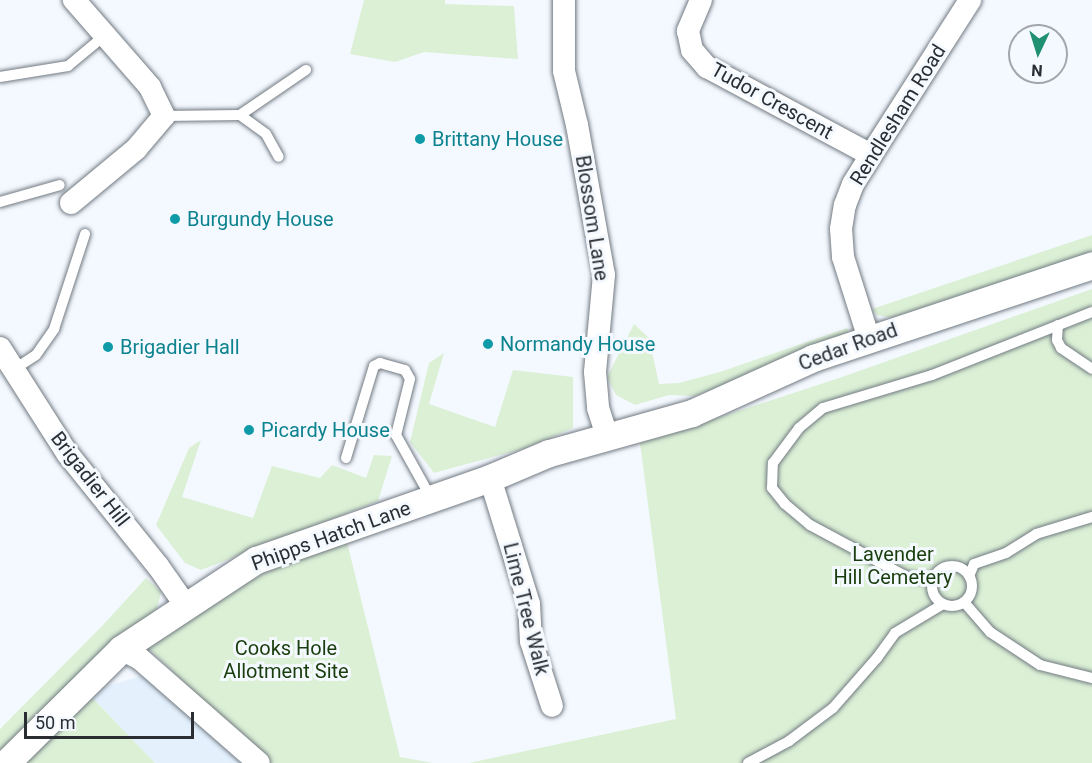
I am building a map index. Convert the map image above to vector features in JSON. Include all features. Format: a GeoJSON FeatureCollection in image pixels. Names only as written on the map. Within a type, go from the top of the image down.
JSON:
{"type":"FeatureCollection","features":[{"type":"Feature","properties":{"kind":"street"},"geometry":{"type":"LineString","coordinates":[[65,194],[136,149],[164,116],[150,87],[74,0]]}},
{"type":"Feature","properties":{"kind":"street","name":"Blossom Lane"},"geometry":{"type":"LineString","coordinates":[[564,0],[564,71],[577,125],[604,275],[595,372],[598,408],[607,436]]}},
{"type":"Feature","properties":{"kind":"street","name":"Tudor Crescent"},"geometry":{"type":"LineString","coordinates":[[701,0],[688,31],[692,50],[707,67],[870,155]]}},
{"type":"Feature","properties":{"kind":"street","name":"Rendlesham Road"},"geometry":{"type":"LineString","coordinates":[[869,339],[843,257],[841,229],[845,205],[853,184],[870,155],[970,0]]}},
{"type":"Feature","properties":{"kind":"street","name":"Cedar Road"},"geometry":{"type":"LineString","coordinates":[[607,436],[692,413],[813,358],[1092,265]]}},
{"type":"Feature","properties":{"kind":"street","name":"Brigadier Hill"},"geometry":{"type":"LineString","coordinates":[[0,348],[67,453],[158,566],[186,606]]}},
{"type":"Feature","properties":{"kind":"street","name":"Phipps Hatch Lane"},"geometry":{"type":"LineString","coordinates":[[6,763],[121,649],[256,560],[490,478],[549,453],[607,436]]}},
{"type":"Feature","properties":{"kind":"street","name":"Lime Tree Walk"},"geometry":{"type":"LineString","coordinates":[[490,478],[529,604],[531,641],[552,706]]}},
{"type":"Feature","properties":{"kind":"street"},"geometry":{"type":"LineString","coordinates":[[121,649],[138,658],[259,763]]}},
{"type":"Feature","properties":{"kind":"lane"},"geometry":{"type":"LineString","coordinates":[[0,77],[68,66],[104,36]]}},
{"type":"Feature","properties":{"kind":"lane"},"geometry":{"type":"LineString","coordinates":[[164,116],[240,115],[306,70]]}},
{"type":"Feature","properties":{"kind":"lane"},"geometry":{"type":"LineString","coordinates":[[240,115],[267,134],[279,157]]}},
{"type":"Feature","properties":{"kind":"lane"},"geometry":{"type":"LineString","coordinates":[[0,202],[65,194]]}},
{"type":"Feature","properties":{"kind":"lane"},"geometry":{"type":"LineString","coordinates":[[13,370],[36,355],[54,329],[84,234]]}},
{"type":"Feature","properties":{"kind":"lane"},"geometry":{"type":"LineString","coordinates":[[933,579],[907,577],[810,525],[785,504],[772,488],[773,463],[799,428],[823,408],[889,390],[1092,312]]}},
{"type":"Feature","properties":{"kind":"lane"},"geometry":{"type":"LineString","coordinates":[[1058,325],[1057,340],[1061,348],[1092,369]]}},
{"type":"Feature","properties":{"kind":"lane"},"geometry":{"type":"LineString","coordinates":[[346,458],[374,366],[380,363],[405,370],[410,379],[396,435],[432,499]]}},
{"type":"Feature","properties":{"kind":"lane"},"geometry":{"type":"LineString","coordinates":[[969,576],[963,570],[949,566],[936,573],[933,579],[934,596],[943,604],[957,606],[963,602],[971,590],[969,576],[974,564],[1006,553],[1036,534],[1092,517]]}},
{"type":"Feature","properties":{"kind":"lane"},"geometry":{"type":"LineString","coordinates":[[963,602],[990,632],[1040,665],[1092,678]]}},
{"type":"Feature","properties":{"kind":"lane"},"geometry":{"type":"LineString","coordinates":[[748,763],[789,741],[833,708],[877,658],[895,633],[943,604]]}},
{"type":"Feature","properties":{"kind":"shaded area"},"geometry":{"type":"Polygon","coordinates":[[[148,674],[252,763],[155,763],[87,692],[148,674]]]}},
{"type":"Feature","properties":{"kind":"green space"},"geometry":{"type":"Polygon","coordinates":[[[364,0],[445,0],[445,4],[514,6],[518,59],[424,52],[395,62],[350,54],[364,0]]]}},
{"type":"Feature","properties":{"kind":"green space"},"geometry":{"type":"Polygon","coordinates":[[[1092,235],[1092,252],[898,319],[877,315],[872,309],[1092,235]]]}},
{"type":"Feature","properties":{"kind":"green space","name":"Lavender Hill Cemetery"},"geometry":{"type":"Polygon","coordinates":[[[1092,289],[1092,763],[469,763],[676,719],[640,443],[842,377],[1092,289]]]}},
{"type":"Feature","properties":{"kind":"green space"},"geometry":{"type":"Polygon","coordinates":[[[634,324],[649,338],[659,384],[679,383],[720,372],[847,328],[852,341],[694,396],[669,395],[635,405],[616,395],[607,377],[634,324]]]}},
{"type":"Feature","properties":{"kind":"green space"},"geometry":{"type":"Polygon","coordinates":[[[444,353],[429,404],[495,427],[513,370],[573,377],[573,428],[526,448],[434,473],[410,442],[429,363],[444,353]]]}},
{"type":"Feature","properties":{"kind":"green space"},"geometry":{"type":"Polygon","coordinates":[[[201,440],[182,497],[253,518],[272,466],[320,478],[332,465],[366,478],[374,455],[392,456],[378,501],[201,570],[185,563],[156,525],[189,448],[201,440]]]}},
{"type":"Feature","properties":{"kind":"green space","name":"Cooks Hole Allotment Site"},"geometry":{"type":"Polygon","coordinates":[[[344,530],[400,757],[433,763],[268,763],[140,640],[344,530]]]}},
{"type":"Feature","properties":{"kind":"green space"},"geometry":{"type":"Polygon","coordinates":[[[146,578],[161,592],[157,609],[82,687],[155,763],[0,763],[0,729],[146,578]]]}},
{"type":"Feature","properties":{"kind":"place","name":"Brittany House"},"geometry":{"type":"Point","coordinates":[420,139]}},
{"type":"Feature","properties":{"kind":"place","name":"Burgundy House"},"geometry":{"type":"Point","coordinates":[175,219]}},
{"type":"Feature","properties":{"kind":"place","name":"Normandy House"},"geometry":{"type":"Point","coordinates":[488,344]}},
{"type":"Feature","properties":{"kind":"place","name":"Brigadier Hall"},"geometry":{"type":"Point","coordinates":[108,347]}},
{"type":"Feature","properties":{"kind":"place","name":"Picardy House"},"geometry":{"type":"Point","coordinates":[249,430]}}]}
